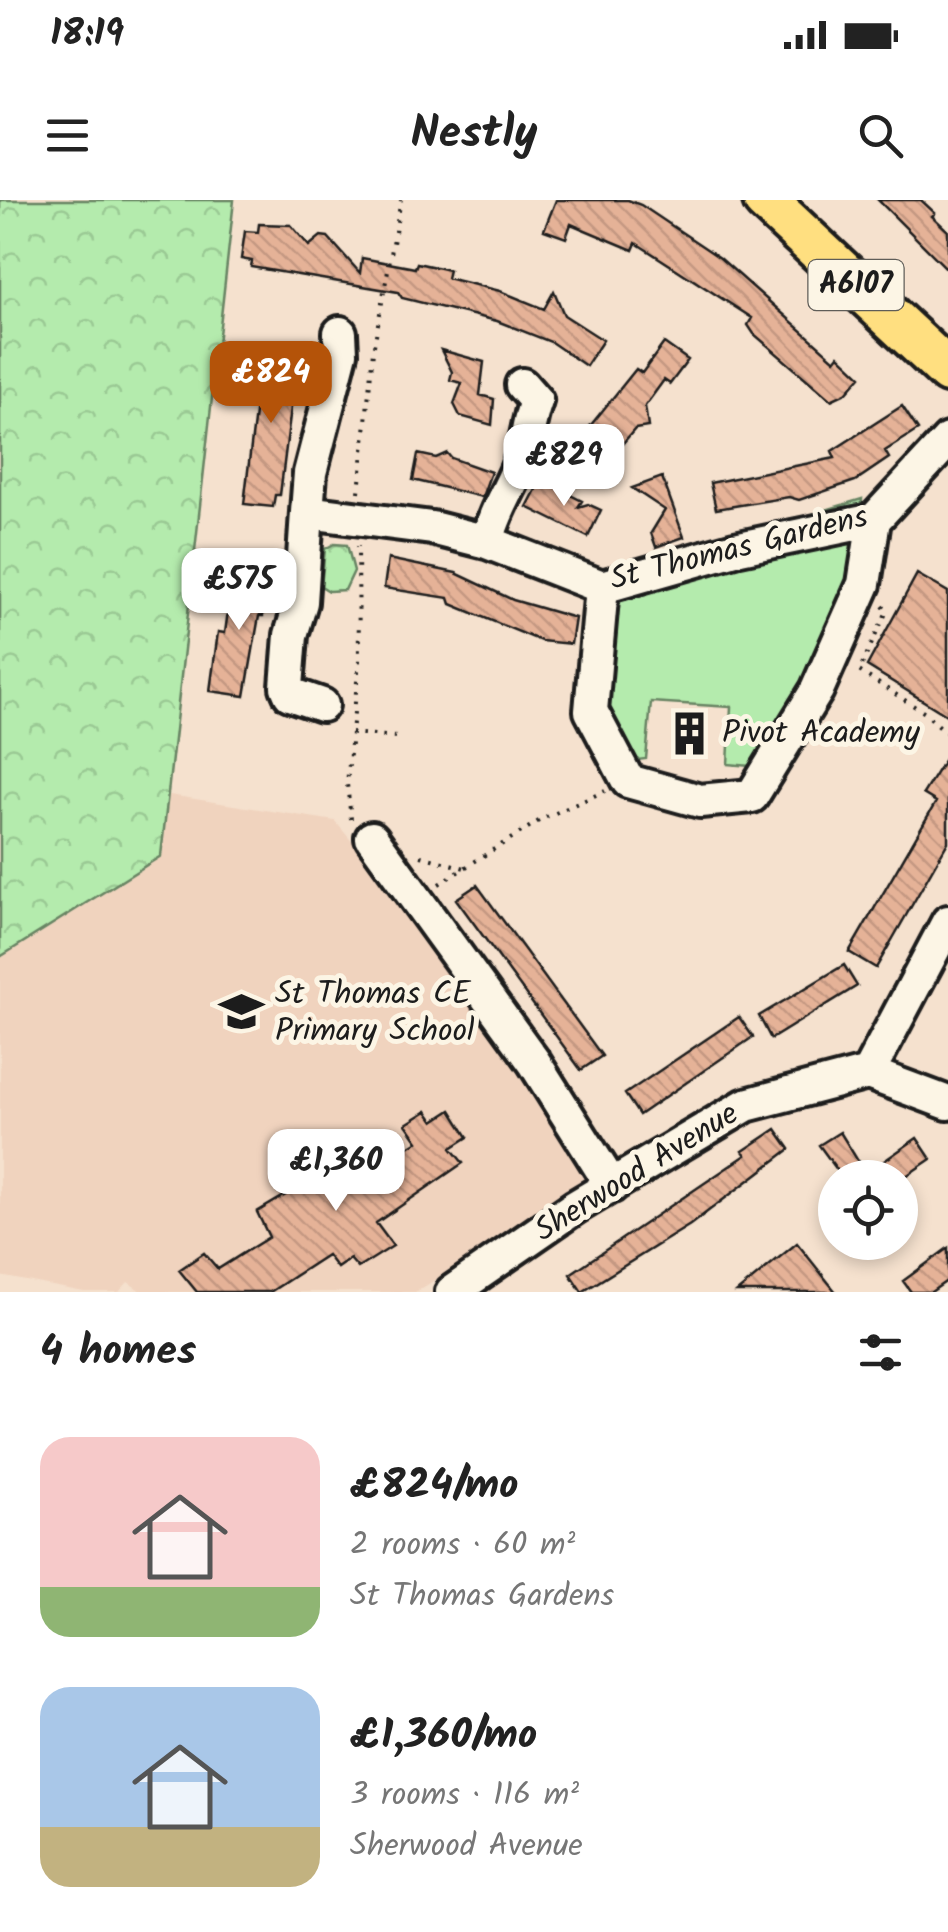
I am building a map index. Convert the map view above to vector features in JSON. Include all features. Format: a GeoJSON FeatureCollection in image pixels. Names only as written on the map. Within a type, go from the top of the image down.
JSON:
{"type":"FeatureCollection","features":[{"type":"Feature","properties":{"kind":"main road","name":"A6107"},"geometry":{"type":"LineString","coordinates":[[765,200],[948,371]]}},
{"type":"Feature","properties":{"kind":"street"},"geometry":{"type":"LineString","coordinates":[[322,705],[290,694],[286,687],[291,636],[301,602],[310,473],[341,353],[340,333]]}},
{"type":"Feature","properties":{"kind":"street"},"geometry":{"type":"LineString","coordinates":[[487,542],[502,494],[523,456],[526,428],[536,401],[522,385]]}},
{"type":"Feature","properties":{"kind":"street","name":"St Thomas Gardens"},"geometry":{"type":"LineString","coordinates":[[307,512],[357,515],[487,542],[602,587],[736,549],[874,520],[948,440]]}},
{"type":"Feature","properties":{"kind":"street"},"geometry":{"type":"LineString","coordinates":[[602,587],[591,711],[628,781],[700,801],[752,796],[826,700],[864,584],[874,520]]}},
{"type":"Feature","properties":{"kind":"street"},"geometry":{"type":"LineString","coordinates":[[360,828],[534,1062],[612,1186]]}},
{"type":"Feature","properties":{"kind":"street"},"geometry":{"type":"LineString","coordinates":[[948,922],[868,1074],[948,1103]]}},
{"type":"Feature","properties":{"kind":"street","name":"Sherwood Avenue"},"geometry":{"type":"LineString","coordinates":[[452,1292],[612,1186],[746,1105],[868,1074]]}},
{"type":"Feature","properties":{"kind":"path"},"geometry":{"type":"LineString","coordinates":[[360,828],[351,734],[360,598],[357,515],[373,350],[400,200]]}},
{"type":"Feature","properties":{"kind":"path"},"geometry":{"type":"LineString","coordinates":[[859,671],[925,713],[948,734]]}},
{"type":"Feature","properties":{"kind":"path"},"geometry":{"type":"LineString","coordinates":[[351,734],[397,737]]}},
{"type":"Feature","properties":{"kind":"path"},"geometry":{"type":"LineString","coordinates":[[415,901],[542,818],[628,781]]}},
{"type":"Feature","properties":{"kind":"shaded area","name":"St Thomas CE Primary School"},"geometry":{"type":"Polygon","coordinates":[[[163,794],[335,821],[405,906],[526,1068],[594,1178],[416,1292],[142,1292],[128,1282],[119,1292],[84,1292],[0,1276],[0,957],[161,856],[163,794]]]}},
{"type":"Feature","properties":{"kind":"green space"},"geometry":{"type":"Polygon","coordinates":[[[0,200],[234,200],[161,856],[0,957],[0,200]]]}},
{"type":"Feature","properties":{"kind":"green space"},"geometry":{"type":"Polygon","coordinates":[[[862,499],[856,577],[762,767],[728,764],[731,707],[651,702],[646,759],[603,764],[594,580],[862,499]]]}},
{"type":"Feature","properties":{"kind":"green space"},"geometry":{"type":"Polygon","coordinates":[[[334,544],[347,545],[354,571],[345,590],[329,591],[321,586],[325,549],[334,544]]]}},
{"type":"Feature","properties":{"kind":"building"},"geometry":{"type":"Polygon","coordinates":[[[556,200],[628,200],[641,205],[720,258],[835,360],[839,355],[861,376],[846,393],[831,400],[754,334],[748,325],[752,318],[636,243],[633,250],[571,224],[566,238],[544,230],[556,200]]]}},
{"type":"Feature","properties":{"kind":"building"},"geometry":{"type":"Polygon","coordinates":[[[878,200],[921,200],[935,213],[932,216],[948,231],[948,270],[878,200]]]}},
{"type":"Feature","properties":{"kind":"building"},"geometry":{"type":"Polygon","coordinates":[[[259,224],[291,225],[309,246],[321,236],[328,237],[360,273],[362,258],[415,268],[417,263],[449,270],[447,278],[500,291],[544,309],[554,291],[564,315],[603,340],[586,366],[551,342],[497,321],[402,298],[398,292],[251,267],[252,261],[241,259],[245,231],[258,232],[259,224]]]}},
{"type":"Feature","properties":{"kind":"building"},"geometry":{"type":"Polygon","coordinates":[[[664,343],[688,360],[670,384],[664,380],[645,406],[648,427],[635,429],[606,463],[574,446],[636,369],[642,373],[664,343]]]}},
{"type":"Feature","properties":{"kind":"building"},"geometry":{"type":"Polygon","coordinates":[[[263,346],[293,349],[292,359],[297,360],[280,495],[275,495],[273,507],[244,504],[263,346]]]}},
{"type":"Feature","properties":{"kind":"building"},"geometry":{"type":"Polygon","coordinates":[[[441,350],[484,362],[480,395],[494,399],[492,425],[460,416],[454,404],[462,383],[450,380],[452,372],[441,350]]]}},
{"type":"Feature","properties":{"kind":"building"},"geometry":{"type":"Polygon","coordinates":[[[902,406],[918,430],[885,451],[889,458],[855,481],[799,500],[789,497],[716,509],[710,483],[835,458],[832,451],[902,406]]]}},
{"type":"Feature","properties":{"kind":"building"},"geometry":{"type":"Polygon","coordinates":[[[447,453],[451,458],[491,472],[482,497],[413,480],[418,454],[436,458],[447,453]]]}},
{"type":"Feature","properties":{"kind":"building"},"geometry":{"type":"Polygon","coordinates":[[[662,477],[684,537],[656,547],[651,533],[665,510],[632,488],[662,477]]]}},
{"type":"Feature","properties":{"kind":"building"},"geometry":{"type":"Polygon","coordinates":[[[541,480],[582,501],[578,507],[588,504],[601,510],[588,537],[527,507],[541,480]]]}},
{"type":"Feature","properties":{"kind":"building"},"geometry":{"type":"Polygon","coordinates":[[[388,559],[456,573],[513,600],[575,618],[571,644],[541,641],[451,604],[449,598],[384,588],[388,559]]]}},
{"type":"Feature","properties":{"kind":"building"},"geometry":{"type":"Polygon","coordinates":[[[234,567],[265,570],[263,616],[259,616],[245,696],[210,691],[218,632],[225,633],[234,567]]]}},
{"type":"Feature","properties":{"kind":"building"},"geometry":{"type":"Polygon","coordinates":[[[917,574],[948,592],[948,716],[867,666],[917,574]]]}},
{"type":"Feature","properties":{"kind":"building"},"geometry":{"type":"Polygon","coordinates":[[[948,754],[948,842],[876,968],[849,952],[936,802],[923,794],[948,754]]]}},
{"type":"Feature","properties":{"kind":"building"},"geometry":{"type":"Polygon","coordinates":[[[477,885],[602,1056],[581,1070],[456,899],[477,885]]]}},
{"type":"Feature","properties":{"kind":"building"},"geometry":{"type":"Polygon","coordinates":[[[844,965],[857,986],[771,1039],[759,1016],[844,965]]]}},
{"type":"Feature","properties":{"kind":"building"},"geometry":{"type":"Polygon","coordinates":[[[739,1017],[753,1037],[639,1115],[625,1094],[739,1017]]]}},
{"type":"Feature","properties":{"kind":"building"},"geometry":{"type":"Polygon","coordinates":[[[451,1110],[468,1137],[451,1148],[463,1163],[376,1223],[393,1246],[358,1268],[350,1259],[337,1268],[327,1255],[270,1292],[197,1292],[179,1270],[204,1253],[218,1269],[269,1237],[257,1212],[350,1157],[364,1175],[418,1141],[406,1124],[427,1111],[434,1121],[451,1110]]]}},
{"type":"Feature","properties":{"kind":"building"},"geometry":{"type":"Polygon","coordinates":[[[776,1129],[790,1149],[690,1225],[582,1292],[570,1274],[746,1155],[743,1151],[776,1129]]]}},
{"type":"Feature","properties":{"kind":"building"},"geometry":{"type":"Polygon","coordinates":[[[840,1132],[857,1160],[830,1160],[819,1145],[840,1132]]]}},
{"type":"Feature","properties":{"kind":"building"},"geometry":{"type":"Polygon","coordinates":[[[917,1138],[931,1159],[918,1168],[918,1160],[885,1160],[917,1138]]]}},
{"type":"Feature","properties":{"kind":"building"},"geometry":{"type":"Polygon","coordinates":[[[797,1243],[836,1292],[737,1292],[797,1243]]]}},
{"type":"Feature","properties":{"kind":"building"},"geometry":{"type":"Polygon","coordinates":[[[948,1248],[948,1280],[931,1292],[911,1292],[903,1281],[948,1248]]]}},
{"type":"Feature","properties":{"kind":"place","name":"Pivot Academy"},"geometry":{"type":"Point","coordinates":[689,733]}},
{"type":"Feature","properties":{"kind":"place","name":"St Thomas CE Primary School"},"geometry":{"type":"Point","coordinates":[242,1012]}}]}
